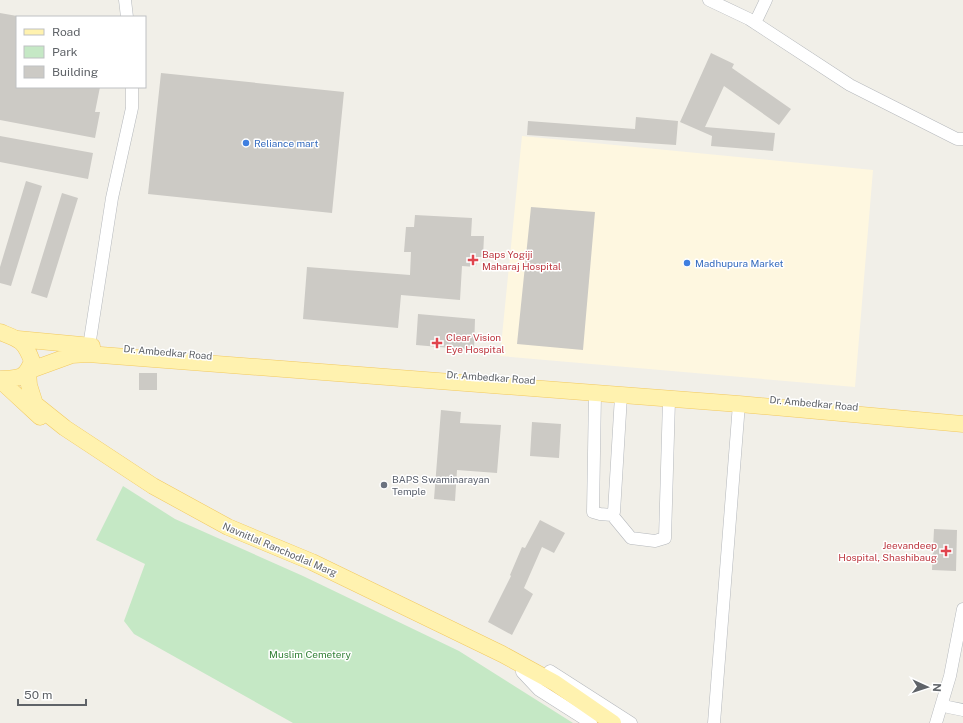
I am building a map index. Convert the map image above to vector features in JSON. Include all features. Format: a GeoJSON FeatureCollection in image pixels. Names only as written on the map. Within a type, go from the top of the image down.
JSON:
{"type":"FeatureCollection","features":[{"type":"Feature","properties":{"kind":"main road","name":"Dr. Ambedkar Road"},"geometry":{"type":"LineString","coordinates":[[0,332],[18,339],[89,350],[963,424]]}},
{"type":"Feature","properties":{"kind":"main road","name":"Navnitlal Ranchodlal Marg"},"geometry":{"type":"LineString","coordinates":[[18,339],[26,346],[32,361],[28,371],[29,385],[35,404],[65,428],[152,486],[228,528],[320,565],[404,605],[523,669]]}},
{"type":"Feature","properties":{"kind":"main road","name":"Dr. Ambedkar Road"},"geometry":{"type":"LineString","coordinates":[[0,379],[20,378],[28,371],[89,350],[753,397],[963,416]]}},
{"type":"Feature","properties":{"kind":"main road"},"geometry":{"type":"LineString","coordinates":[[0,379],[28,408],[56,430],[150,492],[225,534],[310,568],[523,669],[613,723]]}},
{"type":"Feature","properties":{"kind":"main road"},"geometry":{"type":"LineString","coordinates":[[553,686],[602,723]]}},
{"type":"Feature","properties":{"kind":"street"},"geometry":{"type":"LineString","coordinates":[[125,0],[127,16]]}},
{"type":"Feature","properties":{"kind":"street"},"geometry":{"type":"LineString","coordinates":[[709,0],[755,23],[850,85],[957,139],[963,139]]}},
{"type":"Feature","properties":{"kind":"street"},"geometry":{"type":"LineString","coordinates":[[755,23],[766,0]]}},
{"type":"Feature","properties":{"kind":"street"},"geometry":{"type":"LineString","coordinates":[[89,350],[112,198],[132,108],[132,88]]}},
{"type":"Feature","properties":{"kind":"street"},"geometry":{"type":"LineString","coordinates":[[595,394],[593,512],[612,515],[631,538],[655,541],[665,538],[669,400]]}},
{"type":"Feature","properties":{"kind":"street"},"geometry":{"type":"LineString","coordinates":[[612,515],[614,512],[621,396]]}},
{"type":"Feature","properties":{"kind":"street"},"geometry":{"type":"LineString","coordinates":[[714,723],[739,404]]}},
{"type":"Feature","properties":{"kind":"street"},"geometry":{"type":"LineString","coordinates":[[936,723],[950,676],[963,609]]}},
{"type":"Feature","properties":{"kind":"street"},"geometry":{"type":"LineString","coordinates":[[523,669],[539,690],[591,723]]}},
{"type":"Feature","properties":{"kind":"street"},"geometry":{"type":"LineString","coordinates":[[523,669],[548,670],[631,723]]}},
{"type":"Feature","properties":{"kind":"street"},"geometry":{"type":"LineString","coordinates":[[944,723],[948,707],[950,676]]}},
{"type":"Feature","properties":{"kind":"street"},"geometry":{"type":"LineString","coordinates":[[948,707],[963,710]]}},
{"type":"Feature","properties":{"kind":"shaded area","name":"Madhupura Market"},"geometry":{"type":"Polygon","coordinates":[[[522,136],[873,170],[855,387],[500,356],[522,136]]]}},
{"type":"Feature","properties":{"kind":"green space","name":"Muslim Cemetery"},"geometry":{"type":"Polygon","coordinates":[[[123,486],[175,519],[303,576],[459,651],[573,723],[293,723],[134,634],[124,621],[145,564],[96,540],[123,486]]]}},
{"type":"Feature","properties":{"kind":"building"},"geometry":{"type":"Polygon","coordinates":[[[0,13],[17,16],[16,88],[100,88],[95,112],[100,112],[95,138],[0,120],[0,13]]]}},
{"type":"Feature","properties":{"kind":"building"},"geometry":{"type":"Polygon","coordinates":[[[711,53],[734,64],[732,68],[791,109],[779,125],[724,86],[705,127],[775,133],[773,151],[711,146],[712,136],[680,122],[711,53]]]}},
{"type":"Feature","properties":{"kind":"building"},"geometry":{"type":"Polygon","coordinates":[[[161,73],[344,92],[332,213],[148,194],[161,73]]]}},
{"type":"Feature","properties":{"kind":"building"},"geometry":{"type":"Polygon","coordinates":[[[636,117],[678,121],[676,145],[527,135],[528,121],[635,129],[636,117]]]}},
{"type":"Feature","properties":{"kind":"building"},"geometry":{"type":"Polygon","coordinates":[[[0,136],[93,153],[88,179],[0,162],[0,136]]]}},
{"type":"Feature","properties":{"kind":"building"},"geometry":{"type":"Polygon","coordinates":[[[26,181],[42,186],[11,286],[0,283],[0,267],[26,181]]]}},
{"type":"Feature","properties":{"kind":"building"},"geometry":{"type":"Polygon","coordinates":[[[62,193],[78,198],[47,298],[31,293],[62,193]]]}},
{"type":"Feature","properties":{"kind":"building"},"geometry":{"type":"Polygon","coordinates":[[[531,207],[595,212],[583,350],[517,344],[531,207]]]}},
{"type":"Feature","properties":{"kind":"building"},"geometry":{"type":"Polygon","coordinates":[[[415,215],[472,218],[471,236],[484,236],[483,257],[477,257],[476,267],[462,266],[460,300],[401,295],[398,328],[303,319],[307,267],[410,275],[411,252],[404,252],[406,227],[414,227],[415,215]]]}},
{"type":"Feature","properties":{"kind":"building"},"geometry":{"type":"Polygon","coordinates":[[[418,314],[475,319],[474,350],[416,345],[418,314]]]}},
{"type":"Feature","properties":{"kind":"building"},"geometry":{"type":"Polygon","coordinates":[[[139,373],[157,373],[157,390],[139,390],[139,373]]]}},
{"type":"Feature","properties":{"kind":"building"},"geometry":{"type":"Polygon","coordinates":[[[441,410],[461,412],[460,423],[501,425],[497,473],[457,470],[455,501],[434,499],[441,410]]]}},
{"type":"Feature","properties":{"kind":"building"},"geometry":{"type":"Polygon","coordinates":[[[532,422],[561,424],[559,458],[530,456],[532,422]]]}},
{"type":"Feature","properties":{"kind":"building"},"geometry":{"type":"Polygon","coordinates":[[[540,520],[565,533],[554,553],[542,547],[524,588],[533,594],[512,635],[488,622],[511,576],[510,575],[522,547],[525,548],[540,520]]]}},
{"type":"Feature","properties":{"kind":"building"},"geometry":{"type":"Polygon","coordinates":[[[934,529],[957,530],[956,571],[932,570],[934,529]]]}},
{"type":"Feature","properties":{"kind":"place","name":"Reliance mart"},"geometry":{"type":"Point","coordinates":[246,143]}},
{"type":"Feature","properties":{"kind":"place","name":"Baps Yogiji Maharaj Hospital"},"geometry":{"type":"Point","coordinates":[473,260]}},
{"type":"Feature","properties":{"kind":"place","name":"Madhupura Market"},"geometry":{"type":"Point","coordinates":[687,263]}},
{"type":"Feature","properties":{"kind":"place","name":"Clear Vision Eye Hospital"},"geometry":{"type":"Point","coordinates":[437,343]}},
{"type":"Feature","properties":{"kind":"place","name":"BAPS Swaminarayan Temple"},"geometry":{"type":"Point","coordinates":[384,485]}},
{"type":"Feature","properties":{"kind":"place","name":"Jeevandeep Hospital, Shashibaug"},"geometry":{"type":"Point","coordinates":[946,551]}}]}
